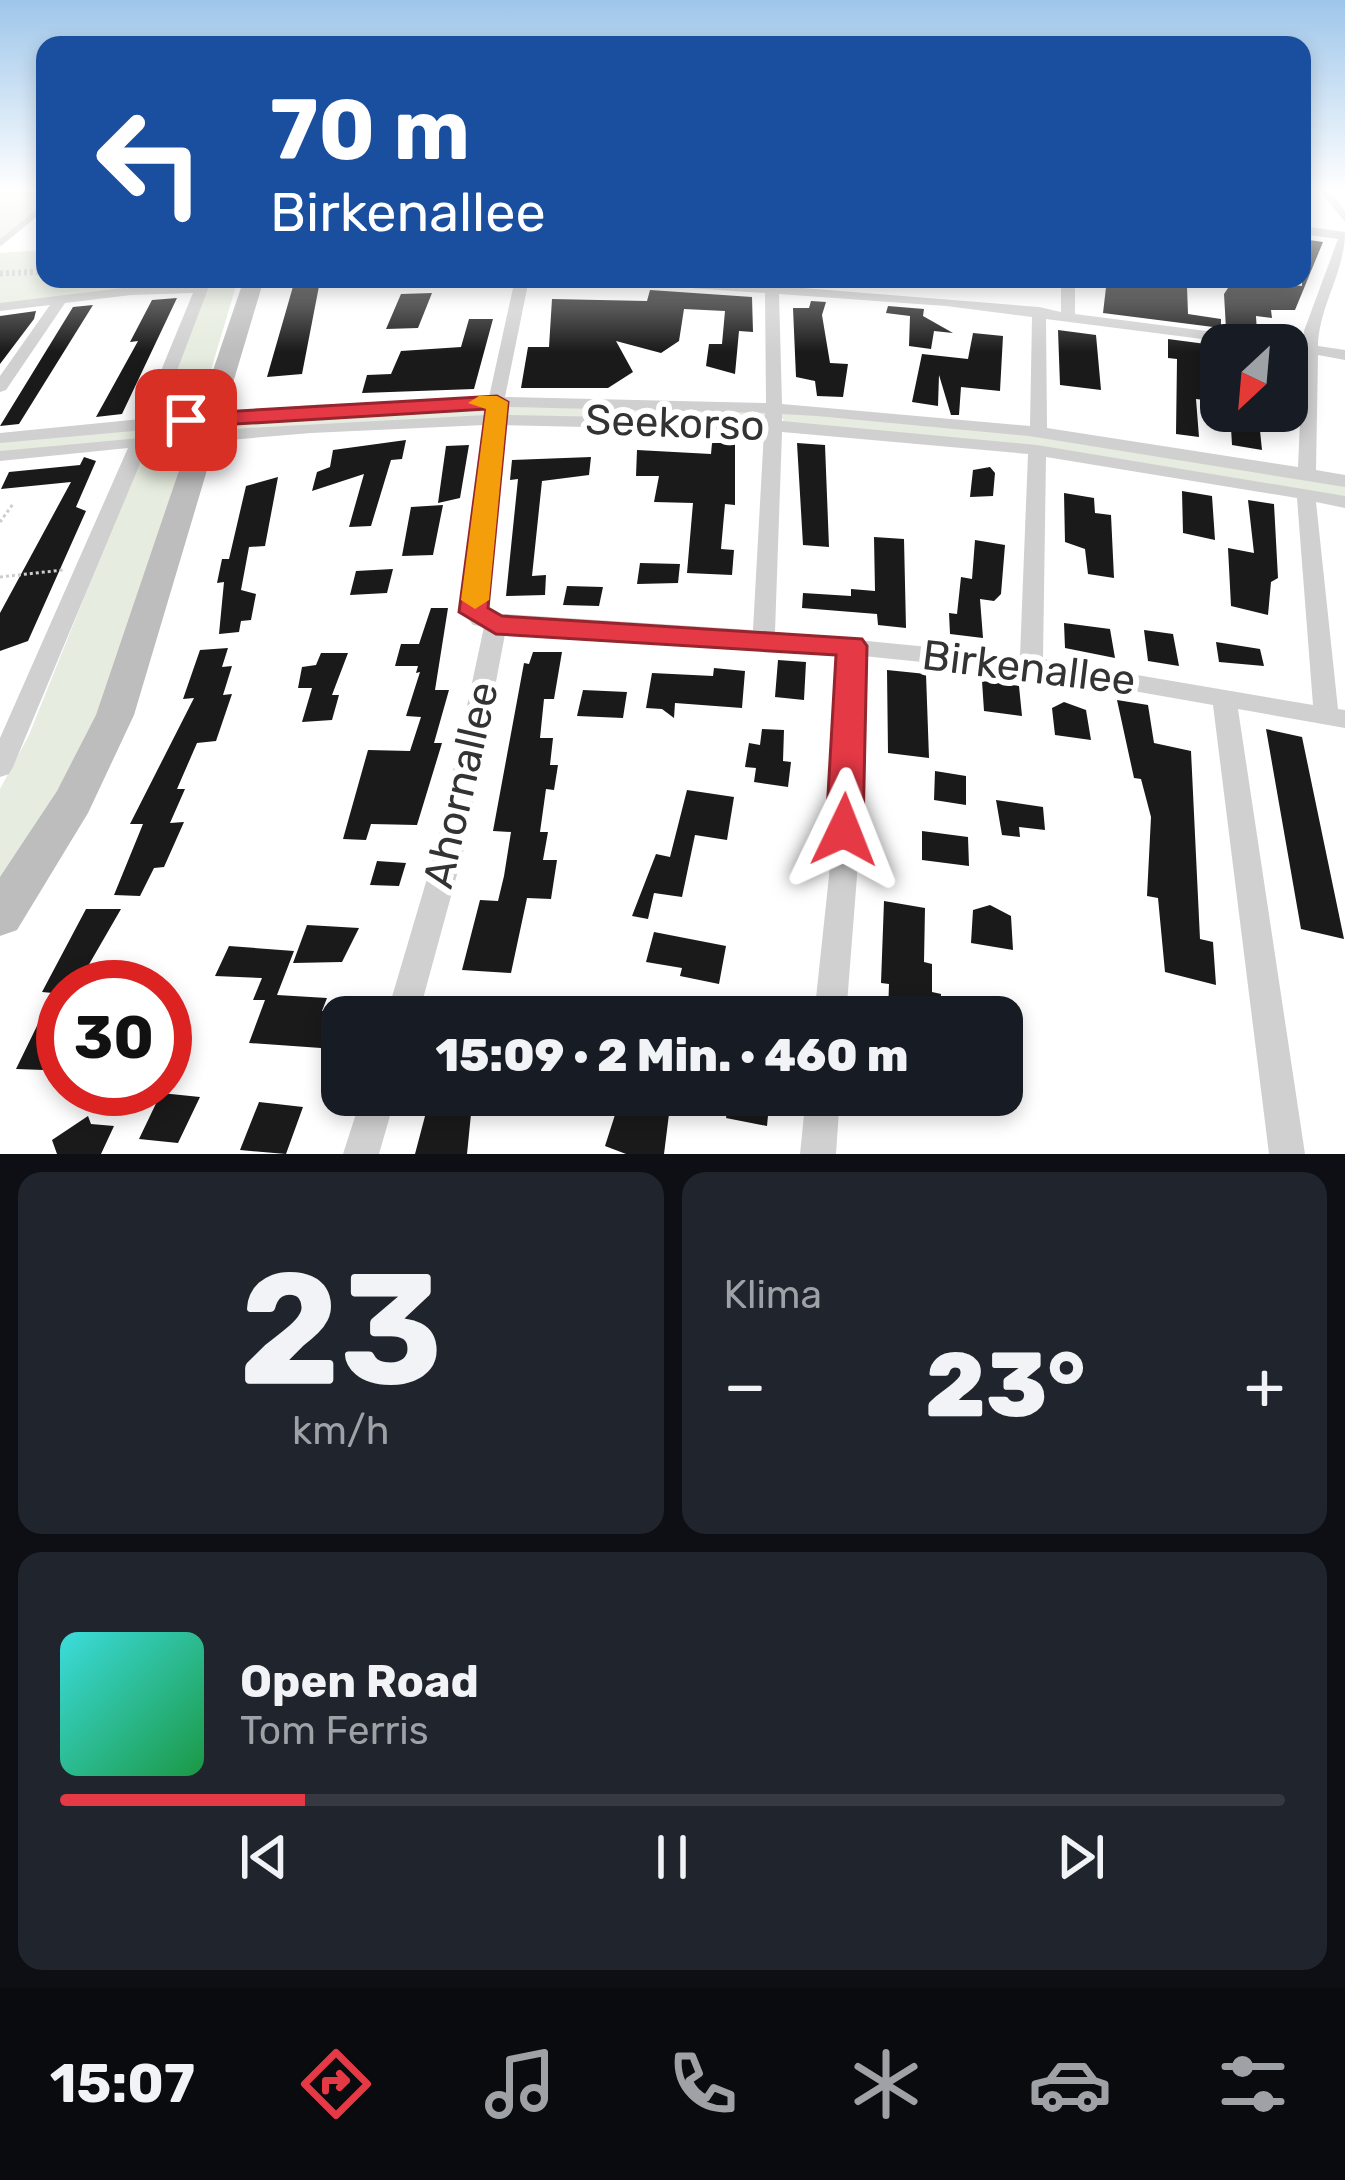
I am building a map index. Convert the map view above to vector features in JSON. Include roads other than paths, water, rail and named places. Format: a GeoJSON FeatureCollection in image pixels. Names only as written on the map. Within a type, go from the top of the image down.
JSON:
{"type":"FeatureCollection","features":[{"type":"Feature","properties":{"kind":"main road"},"geometry":{"type":"LineString","coordinates":[[0,916],[81,787],[116,715],[251,288]]}},
{"type":"Feature","properties":{"kind":"street"},"geometry":{"type":"LineString","coordinates":[[1342,244],[1316,311],[1308,349],[1345,355]]}},
{"type":"Feature","properties":{"kind":"street","name":"Ahornallee"},"geometry":{"type":"LineString","coordinates":[[408,996],[452,845],[496,625],[474,612],[496,411],[520,288]]}},
{"type":"Feature","properties":{"kind":"street"},"geometry":{"type":"LineString","coordinates":[[764,638],[773,416],[772,288]]}},
{"type":"Feature","properties":{"kind":"street"},"geometry":{"type":"LineString","coordinates":[[879,288],[1200,333]]}},
{"type":"Feature","properties":{"kind":"street"},"geometry":{"type":"LineString","coordinates":[[1068,288],[1068,314]]}},
{"type":"Feature","properties":{"kind":"street"},"geometry":{"type":"LineString","coordinates":[[0,307],[201,290],[89,568],[9,733],[0,767]]}},
{"type":"Feature","properties":{"kind":"street"},"geometry":{"type":"LineString","coordinates":[[0,387],[61,299]]}},
{"type":"Feature","properties":{"kind":"street"},"geometry":{"type":"LineString","coordinates":[[1031,665],[1039,311]]}},
{"type":"Feature","properties":{"kind":"street","name":"Seekorso"},"geometry":{"type":"LineString","coordinates":[[0,438],[496,411],[773,416],[1037,441],[1306,484],[1345,481]]}},
{"type":"Feature","properties":{"kind":"street"},"geometry":{"type":"LineString","coordinates":[[1307,432],[1306,484],[1335,717]]}},
{"type":"Feature","properties":{"kind":"street","name":"Seekorso"},"geometry":{"type":"LineString","coordinates":[[0,456],[144,433]]}},
{"type":"Feature","properties":{"kind":"street","name":"Seekorso"},"geometry":{"type":"LineString","coordinates":[[1306,484],[1345,502]]}},
{"type":"Feature","properties":{"kind":"street","name":"Birkenallee"},"geometry":{"type":"LineString","coordinates":[[496,625],[764,638],[1031,665],[1335,717]]}},
{"type":"Feature","properties":{"kind":"street"},"geometry":{"type":"LineString","coordinates":[[832,996],[843,876],[852,646]]}},
{"type":"Feature","properties":{"kind":"street"},"geometry":{"type":"LineString","coordinates":[[1224,696],[1287,1154]]}},
{"type":"Feature","properties":{"kind":"street"},"geometry":{"type":"LineString","coordinates":[[361,1154],[373,1116]]}},
{"type":"Feature","properties":{"kind":"street"},"geometry":{"type":"LineString","coordinates":[[818,1154],[821,1116]]}}]}
